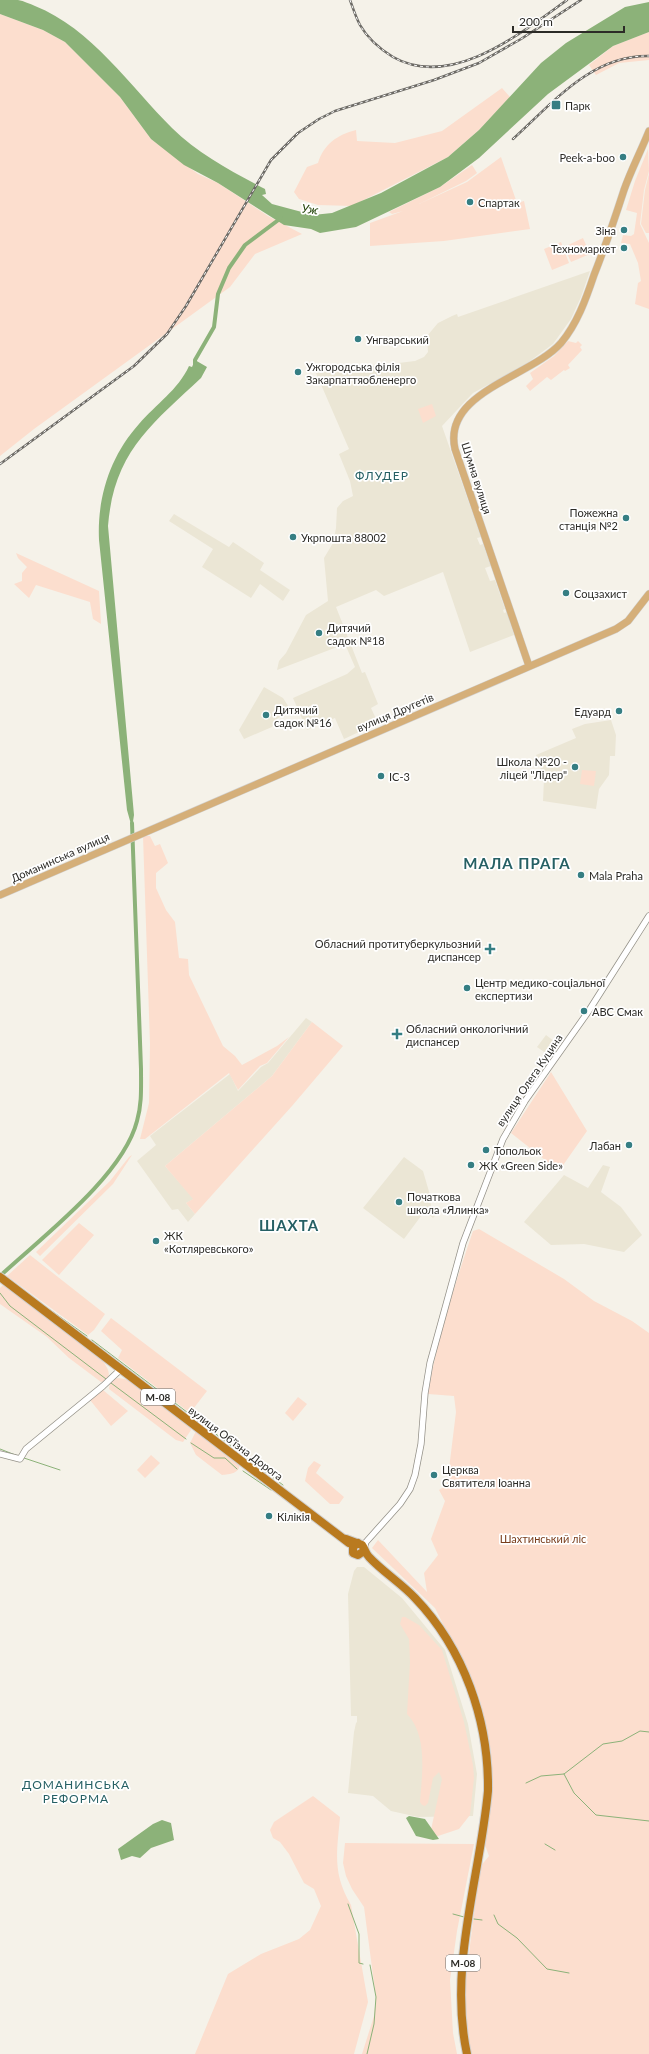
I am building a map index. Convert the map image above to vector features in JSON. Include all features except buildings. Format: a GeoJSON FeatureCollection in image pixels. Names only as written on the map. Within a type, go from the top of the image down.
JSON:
{"type":"FeatureCollection","features":[{"type":"Feature","properties":{"kind":"highway","name":"вулиця Обʼїзна Дорога"},"geometry":{"type":"LineString","coordinates":[[0,1277],[346,1539],[361,1547],[371,1559],[416,1598],[447,1638],[473,1694],[485,1741],[488,1765],[487,1806],[468,1923],[461,1982],[461,2018],[467,2054]]}},
{"type":"Feature","properties":{"kind":"main road","name":"Шумна вулиця"},"geometry":{"type":"LineString","coordinates":[[529,666],[455,449],[454,435],[457,421],[470,403],[534,365],[548,355],[565,338],[582,308],[626,184],[649,131]]}},
{"type":"Feature","properties":{"kind":"main road","name":"вулиця Другетів"},"geometry":{"type":"LineString","coordinates":[[128,839],[623,626],[649,594]]}},
{"type":"Feature","properties":{"kind":"main road","name":"Доманинська вулиця"},"geometry":{"type":"LineString","coordinates":[[0,895],[128,839]]}},
{"type":"Feature","properties":{"kind":"street","name":"вулиця Олега Куцина"},"geometry":{"type":"LineString","coordinates":[[361,1547],[400,1504],[410,1489],[415,1475],[421,1444],[425,1392],[430,1363],[470,1224],[508,1130],[553,1060],[584,1018],[649,916]]}},
{"type":"Feature","properties":{"kind":"street"},"geometry":{"type":"LineString","coordinates":[[0,1454],[20,1459],[26,1449],[103,1386],[121,1369]]}},
{"type":"Feature","properties":{"kind":"shaded area"},"geometry":{"type":"Polygon","coordinates":[[[0,0],[18,0],[35,6],[55,16],[74,29],[92,43],[172,128],[193,146],[216,162],[265,189],[266,194],[262,195],[272,204],[313,215],[332,213],[381,193],[448,157],[479,130],[541,63],[566,43],[625,7],[649,2],[649,32],[613,46],[548,94],[479,158],[440,187],[356,227],[320,233],[311,229],[284,225],[218,183],[184,165],[151,139],[120,97],[65,42],[43,30],[0,14],[0,0]]]}},
{"type":"Feature","properties":{"kind":"shaded area"},"geometry":{"type":"Polygon","coordinates":[[[590,271],[581,297],[571,319],[553,344],[526,364],[473,393],[442,426],[481,537],[477,538],[480,545],[483,544],[491,566],[485,568],[490,581],[495,580],[505,609],[503,610],[504,613],[507,612],[514,635],[470,652],[443,572],[384,596],[376,590],[336,607],[362,673],[365,672],[378,704],[371,708],[378,723],[344,739],[335,718],[307,730],[293,698],[347,674],[355,667],[345,644],[277,670],[279,661],[286,653],[306,615],[328,601],[324,558],[333,543],[336,528],[337,508],[343,501],[353,496],[350,481],[339,454],[349,449],[316,373],[415,361],[424,357],[428,352],[427,336],[438,323],[457,314],[458,317],[590,271]]]}},
{"type":"Feature","properties":{"kind":"shaded area"},"geometry":{"type":"Polygon","coordinates":[[[195,360],[207,367],[201,378],[151,426],[127,459],[118,478],[112,500],[108,526],[134,815],[132,828],[127,810],[99,540],[100,509],[107,478],[120,450],[139,424],[179,382],[189,366],[192,367],[195,360]]]}},
{"type":"Feature","properties":{"kind":"shaded area"},"geometry":{"type":"Polygon","coordinates":[[[174,514],[229,547],[233,542],[264,563],[260,570],[290,590],[283,601],[260,584],[251,598],[202,567],[213,549],[169,521],[174,514]]]}},
{"type":"Feature","properties":{"kind":"shaded area","name":"Дитячий садок №16"},"geometry":{"type":"Polygon","coordinates":[[[264,687],[283,698],[292,712],[278,718],[272,727],[244,739],[239,730],[264,687]]]}},
{"type":"Feature","properties":{"kind":"shaded area","name":"Школа №20 - ліцей \"Лідер\""},"geometry":{"type":"Polygon","coordinates":[[[611,720],[616,735],[615,756],[610,756],[609,775],[599,789],[596,809],[543,801],[544,779],[536,755],[576,738],[572,729],[585,724],[611,720]]]}},
{"type":"Feature","properties":{"kind":"shaded area"},"geometry":{"type":"Polygon","coordinates":[[[306,1018],[312,1022],[272,1076],[165,1166],[194,1199],[186,1203],[195,1214],[188,1222],[178,1209],[172,1210],[137,1161],[156,1145],[150,1136],[230,1074],[238,1091],[261,1067],[268,1063],[306,1018]]]}},
{"type":"Feature","properties":{"kind":"shaded area"},"geometry":{"type":"Polygon","coordinates":[[[546,1035],[559,1045],[550,1056],[537,1047],[546,1035]]]}},
{"type":"Feature","properties":{"kind":"shaded area","name":"Початкова школа «Ялинка»"},"geometry":{"type":"Polygon","coordinates":[[[404,1157],[423,1171],[430,1195],[430,1211],[435,1216],[433,1218],[426,1212],[421,1216],[404,1239],[363,1208],[404,1157]]]}},
{"type":"Feature","properties":{"kind":"shaded area"},"geometry":{"type":"Polygon","coordinates":[[[603,1165],[610,1167],[601,1192],[621,1207],[642,1235],[624,1252],[584,1244],[551,1245],[524,1222],[564,1175],[588,1188],[603,1165]]]}},
{"type":"Feature","properties":{"kind":"shaded area"},"geometry":{"type":"Polygon","coordinates":[[[357,1567],[364,1567],[402,1598],[445,1650],[468,1724],[477,1774],[473,1816],[418,1817],[391,1811],[373,1796],[348,1793],[357,1716],[351,1716],[348,1594],[354,1571],[357,1567]]]}},
{"type":"Feature","properties":{"kind":"shaded area"},"geometry":{"type":"Polygon","coordinates":[[[409,1816],[425,1819],[439,1839],[433,1840],[416,1836],[406,1818],[409,1816]]]}},
{"type":"Feature","properties":{"kind":"shaded area"},"geometry":{"type":"Polygon","coordinates":[[[162,1820],[171,1823],[174,1840],[151,1848],[140,1858],[132,1856],[121,1860],[118,1849],[153,1824],[162,1820]]]}},
{"type":"Feature","properties":{"kind":"green space"},"geometry":{"type":"Polygon","coordinates":[[[0,14],[43,30],[65,42],[120,97],[151,139],[198,174],[218,183],[268,216],[302,234],[255,254],[230,287],[34,429],[0,456],[0,14]]]}},
{"type":"Feature","properties":{"kind":"green space"},"geometry":{"type":"Polygon","coordinates":[[[649,32],[649,60],[619,63],[596,75],[589,65],[613,46],[649,32]]]}},
{"type":"Feature","properties":{"kind":"green space"},"geometry":{"type":"Polygon","coordinates":[[[502,88],[510,97],[479,130],[448,157],[352,206],[318,205],[299,199],[294,192],[307,167],[318,163],[324,151],[332,141],[349,132],[356,130],[357,141],[395,143],[442,131],[502,88]]]}},
{"type":"Feature","properties":{"kind":"green space"},"geometry":{"type":"Polygon","coordinates":[[[648,149],[649,171],[644,190],[640,224],[649,243],[649,309],[635,304],[638,283],[641,281],[638,263],[630,244],[621,243],[623,235],[631,236],[634,234],[637,213],[626,210],[635,181],[648,149]]]}},
{"type":"Feature","properties":{"kind":"green space","name":"Спартак"},"geometry":{"type":"Polygon","coordinates":[[[501,157],[517,203],[524,201],[530,229],[444,241],[370,246],[370,223],[403,211],[392,214],[389,212],[440,187],[472,165],[477,173],[466,181],[419,204],[467,182],[501,157]]]}},
{"type":"Feature","properties":{"kind":"green space"},"geometry":{"type":"Polygon","coordinates":[[[649,174],[649,233],[646,233],[641,224],[645,190],[649,174]]]}},
{"type":"Feature","properties":{"kind":"green space"},"geometry":{"type":"Polygon","coordinates":[[[583,238],[590,254],[571,262],[564,247],[583,238]]]}},
{"type":"Feature","properties":{"kind":"green space"},"geometry":{"type":"Polygon","coordinates":[[[561,242],[569,263],[552,270],[544,249],[561,242]]]}},
{"type":"Feature","properties":{"kind":"green space"},"geometry":{"type":"Polygon","coordinates":[[[568,341],[576,343],[578,341],[582,345],[580,347],[582,350],[568,365],[570,368],[565,371],[564,370],[551,380],[547,377],[530,391],[526,386],[533,379],[530,373],[554,356],[568,341]]]}},
{"type":"Feature","properties":{"kind":"green space"},"geometry":{"type":"Polygon","coordinates":[[[432,404],[436,416],[423,423],[418,409],[432,404]]]}},
{"type":"Feature","properties":{"kind":"green space"},"geometry":{"type":"Polygon","coordinates":[[[16,553],[99,591],[101,624],[93,619],[90,602],[36,585],[29,598],[14,584],[22,581],[22,573],[27,567],[18,558],[16,553]]]}},
{"type":"Feature","properties":{"kind":"green space"},"geometry":{"type":"Polygon","coordinates":[[[582,770],[596,771],[594,786],[580,784],[582,770]]]}},
{"type":"Feature","properties":{"kind":"green space"},"geometry":{"type":"Polygon","coordinates":[[[143,836],[150,836],[155,846],[160,844],[168,863],[156,873],[156,888],[166,910],[175,922],[179,958],[188,959],[189,975],[223,1046],[235,1056],[242,1065],[277,1046],[289,1037],[267,1063],[260,1066],[238,1090],[229,1073],[145,1139],[140,1139],[149,1103],[150,1044],[143,836]]]}},
{"type":"Feature","properties":{"kind":"green space"},"geometry":{"type":"Polygon","coordinates":[[[312,1022],[343,1046],[292,1106],[195,1214],[186,1203],[193,1199],[165,1166],[272,1076],[312,1022]]]}},
{"type":"Feature","properties":{"kind":"green space"},"geometry":{"type":"Polygon","coordinates":[[[551,1072],[587,1131],[559,1171],[511,1133],[551,1072]]]}},
{"type":"Feature","properties":{"kind":"green space"},"geometry":{"type":"Polygon","coordinates":[[[132,1155],[113,1184],[40,1256],[36,1252],[110,1181],[132,1155]]]}},
{"type":"Feature","properties":{"kind":"green space"},"geometry":{"type":"Polygon","coordinates":[[[79,1223],[94,1235],[59,1275],[42,1260],[79,1223]]]}},
{"type":"Feature","properties":{"kind":"green space","name":"Шахтинський ліс"},"geometry":{"type":"Polygon","coordinates":[[[479,1229],[564,1279],[594,1301],[632,1321],[649,1333],[649,2054],[470,2054],[465,2025],[466,1977],[480,1867],[489,1856],[485,1845],[492,1792],[491,1751],[479,1696],[435,1608],[372,1548],[378,1540],[427,1592],[424,1573],[438,1555],[431,1539],[445,1501],[439,1490],[447,1485],[456,1412],[454,1396],[428,1394],[436,1352],[453,1291],[473,1231],[479,1229]]]}},
{"type":"Feature","properties":{"kind":"green space"},"geometry":{"type":"Polygon","coordinates":[[[30,1255],[105,1314],[94,1330],[88,1335],[7,1276],[30,1255]]]}},
{"type":"Feature","properties":{"kind":"green space"},"geometry":{"type":"Polygon","coordinates":[[[3,1285],[103,1361],[109,1373],[106,1381],[101,1382],[69,1358],[47,1337],[0,1304],[0,1288],[3,1285]]]}},
{"type":"Feature","properties":{"kind":"green space"},"geometry":{"type":"Polygon","coordinates":[[[111,1318],[207,1391],[190,1413],[118,1358],[122,1350],[101,1331],[111,1318]]]}},
{"type":"Feature","properties":{"kind":"green space"},"geometry":{"type":"Polygon","coordinates":[[[117,1378],[125,1379],[133,1383],[190,1427],[191,1430],[183,1442],[176,1440],[109,1389],[110,1382],[117,1378]]]}},
{"type":"Feature","properties":{"kind":"green space"},"geometry":{"type":"Polygon","coordinates":[[[103,1390],[128,1411],[111,1426],[90,1400],[103,1390]]]}},
{"type":"Feature","properties":{"kind":"green space"},"geometry":{"type":"Polygon","coordinates":[[[298,1397],[307,1404],[293,1421],[285,1413],[298,1397]]]}},
{"type":"Feature","properties":{"kind":"green space"},"geometry":{"type":"Polygon","coordinates":[[[196,1431],[240,1464],[238,1470],[234,1473],[222,1475],[196,1455],[190,1443],[196,1431]]]}},
{"type":"Feature","properties":{"kind":"green space"},"geometry":{"type":"Polygon","coordinates":[[[151,1455],[160,1463],[145,1478],[137,1470],[151,1455]]]}},
{"type":"Feature","properties":{"kind":"green space"},"geometry":{"type":"Polygon","coordinates":[[[314,1461],[321,1465],[316,1473],[344,1497],[339,1504],[330,1504],[305,1481],[308,1468],[314,1461]]]}},
{"type":"Feature","properties":{"kind":"green space"},"geometry":{"type":"Polygon","coordinates":[[[402,1617],[405,1617],[419,1625],[442,1650],[464,1722],[473,1765],[474,1778],[470,1815],[459,1829],[429,1839],[442,1779],[439,1772],[433,1778],[428,1803],[425,1806],[422,1805],[420,1802],[422,1780],[421,1744],[414,1723],[407,1714],[410,1662],[409,1639],[400,1624],[402,1617]]]}},
{"type":"Feature","properties":{"kind":"green space"},"geometry":{"type":"Polygon","coordinates":[[[313,1796],[340,1817],[337,1852],[338,1872],[341,1883],[351,1905],[368,2002],[354,2054],[195,2054],[228,1974],[261,1954],[299,1939],[310,1930],[321,1906],[314,1889],[304,1883],[289,1854],[280,1842],[273,1838],[270,1830],[274,1822],[313,1796]]]}},
{"type":"Feature","properties":{"kind":"green space"},"geometry":{"type":"Polygon","coordinates":[[[345,1843],[474,1844],[457,1931],[450,1980],[453,2033],[457,2054],[362,2054],[374,2016],[376,1998],[364,1907],[352,1889],[346,1876],[343,1863],[345,1843]]]}},
{"type":"Feature","properties":{"kind":"waterway"},"geometry":{"type":"LineString","coordinates":[[195,365],[195,360],[214,327],[218,294],[229,268],[245,245],[281,218]]}},
{"type":"Feature","properties":{"kind":"waterway"},"geometry":{"type":"LineString","coordinates":[[0,1276],[58,1224],[99,1184],[116,1163],[129,1142],[139,1115],[141,1069],[132,823]]}},
{"type":"Feature","properties":{"kind":"waterway"},"geometry":{"type":"LineString","coordinates":[[0,1293],[10,1306],[106,1379]]}},
{"type":"Feature","properties":{"kind":"waterway"},"geometry":{"type":"LineString","coordinates":[[46,1307],[87,1336]]}},
{"type":"Feature","properties":{"kind":"waterway"},"geometry":{"type":"LineString","coordinates":[[92,1340],[283,1485]]}},
{"type":"Feature","properties":{"kind":"waterway"},"geometry":{"type":"LineString","coordinates":[[111,1383],[186,1439]]}},
{"type":"Feature","properties":{"kind":"waterway"},"geometry":{"type":"LineString","coordinates":[[191,1443],[214,1458],[225,1458],[237,1469]]}},
{"type":"Feature","properties":{"kind":"waterway"},"geometry":{"type":"LineString","coordinates":[[0,1449],[18,1456]]}},
{"type":"Feature","properties":{"kind":"waterway"},"geometry":{"type":"LineString","coordinates":[[24,1458],[60,1470]]}},
{"type":"Feature","properties":{"kind":"waterway"},"geometry":{"type":"LineString","coordinates":[[243,1471],[271,1490]]}},
{"type":"Feature","properties":{"kind":"waterway"},"geometry":{"type":"LineString","coordinates":[[526,1783],[541,1776],[564,1774],[603,1744],[622,1741],[640,1731],[649,1732]]}},
{"type":"Feature","properties":{"kind":"waterway"},"geometry":{"type":"LineString","coordinates":[[564,1774],[574,1793],[596,1815],[649,1821]]}},
{"type":"Feature","properties":{"kind":"waterway"},"geometry":{"type":"LineString","coordinates":[[545,1844],[555,1850]]}},
{"type":"Feature","properties":{"kind":"waterway"},"geometry":{"type":"LineString","coordinates":[[348,1904],[359,1934],[359,1963],[363,1964]]}},
{"type":"Feature","properties":{"kind":"waterway"},"geometry":{"type":"LineString","coordinates":[[453,1914],[464,1917]]}},
{"type":"Feature","properties":{"kind":"waterway"},"geometry":{"type":"LineString","coordinates":[[494,1915],[498,1924],[517,1938],[547,1969],[569,1973]]}},
{"type":"Feature","properties":{"kind":"waterway"},"geometry":{"type":"LineString","coordinates":[[474,1919],[482,1920]]}},
{"type":"Feature","properties":{"kind":"waterway"},"geometry":{"type":"LineString","coordinates":[[367,2054],[374,2024],[376,1997],[370,1965]]}},
{"type":"Feature","properties":{"kind":"railway"},"geometry":{"type":"LineString","coordinates":[[350,0],[363,30],[383,51],[393,57],[415,65],[438,67],[461,62],[484,53],[529,27],[567,0]]}},
{"type":"Feature","properties":{"kind":"railway"},"geometry":{"type":"LineString","coordinates":[[0,464],[134,366],[167,334],[186,306],[271,160],[298,133],[319,119],[335,111],[434,80],[479,63],[521,39],[581,0]]}},
{"type":"Feature","properties":{"kind":"railway"},"geometry":{"type":"LineString","coordinates":[[513,139],[558,97],[591,72],[609,63],[628,58],[649,56]]}},
{"type":"Feature","properties":{"kind":"place","name":"Парк"},"geometry":{"type":"Point","coordinates":[556,105]}},
{"type":"Feature","properties":{"kind":"place","name":"Peek-a-boo"},"geometry":{"type":"Point","coordinates":[623,157]}},
{"type":"Feature","properties":{"kind":"place","name":"Спартак"},"geometry":{"type":"Point","coordinates":[470,202]}},
{"type":"Feature","properties":{"kind":"place","name":"Зіна"},"geometry":{"type":"Point","coordinates":[624,230]}},
{"type":"Feature","properties":{"kind":"place","name":"Техномаркет"},"geometry":{"type":"Point","coordinates":[624,248]}},
{"type":"Feature","properties":{"kind":"place","name":"Унгварський"},"geometry":{"type":"Point","coordinates":[358,339]}},
{"type":"Feature","properties":{"kind":"place","name":"Ужгородська філія Закарпаттяобленерго"},"geometry":{"type":"Point","coordinates":[298,372]}},
{"type":"Feature","properties":{"kind":"place","name":"Пожежна станція №2"},"geometry":{"type":"Point","coordinates":[626,518]}},
{"type":"Feature","properties":{"kind":"place","name":"Укрпошта 88002"},"geometry":{"type":"Point","coordinates":[293,537]}},
{"type":"Feature","properties":{"kind":"place","name":"Соцзахист"},"geometry":{"type":"Point","coordinates":[566,593]}},
{"type":"Feature","properties":{"kind":"place","name":"Дитячий садок №18"},"geometry":{"type":"Point","coordinates":[319,633]}},
{"type":"Feature","properties":{"kind":"place","name":"Едуард"},"geometry":{"type":"Point","coordinates":[619,711]}},
{"type":"Feature","properties":{"kind":"place","name":"Дитячий садок №16"},"geometry":{"type":"Point","coordinates":[266,715]}},
{"type":"Feature","properties":{"kind":"place","name":"Школа №20 - ліцей \"Лідер\""},"geometry":{"type":"Point","coordinates":[575,767]}},
{"type":"Feature","properties":{"kind":"place","name":"ІС-3"},"geometry":{"type":"Point","coordinates":[381,776]}},
{"type":"Feature","properties":{"kind":"place","name":"Mala Praha"},"geometry":{"type":"Point","coordinates":[581,875]}},
{"type":"Feature","properties":{"kind":"place","name":"Обласний протитуберкульозний диспансер"},"geometry":{"type":"Point","coordinates":[490,949]}},
{"type":"Feature","properties":{"kind":"place","name":"Центр медико-соціальної експертизи"},"geometry":{"type":"Point","coordinates":[467,988]}},
{"type":"Feature","properties":{"kind":"place","name":"ABC Смак"},"geometry":{"type":"Point","coordinates":[584,1011]}},
{"type":"Feature","properties":{"kind":"place","name":"Обласний онкологічний диспансер"},"geometry":{"type":"Point","coordinates":[397,1034]}},
{"type":"Feature","properties":{"kind":"place","name":"Лабан"},"geometry":{"type":"Point","coordinates":[629,1145]}},
{"type":"Feature","properties":{"kind":"place","name":"Топольок"},"geometry":{"type":"Point","coordinates":[486,1150]}},
{"type":"Feature","properties":{"kind":"place","name":"ЖК «Green Side»"},"geometry":{"type":"Point","coordinates":[471,1165]}},
{"type":"Feature","properties":{"kind":"place","name":"Початкова школа «Ялинка»"},"geometry":{"type":"Point","coordinates":[399,1202]}},
{"type":"Feature","properties":{"kind":"place","name":"ЖК «Котляревського»"},"geometry":{"type":"Point","coordinates":[156,1241]}},
{"type":"Feature","properties":{"kind":"place","name":"Церква Святителя Іоанна"},"geometry":{"type":"Point","coordinates":[434,1475]}},
{"type":"Feature","properties":{"kind":"place","name":"Кілікія"},"geometry":{"type":"Point","coordinates":[269,1516]}},
{"type":"Feature","properties":{"kind":"district","name":"ФЛУДЕР"},"geometry":{"type":"Point","coordinates":[382,475]}},
{"type":"Feature","properties":{"kind":"district","name":"МАЛА ПРАГА"},"geometry":{"type":"Point","coordinates":[517,863]}},
{"type":"Feature","properties":{"kind":"district","name":"ШАХТА"},"geometry":{"type":"Point","coordinates":[289,1225]}},
{"type":"Feature","properties":{"kind":"district","name":"ДОМАНИНСЬКА РЕФОРМА"},"geometry":{"type":"Point","coordinates":[76,1791]}},
{"type":"Feature","properties":{"kind":"water label","name":"Уж"},"geometry":{"type":"Point","coordinates":[310,209]}}]}
